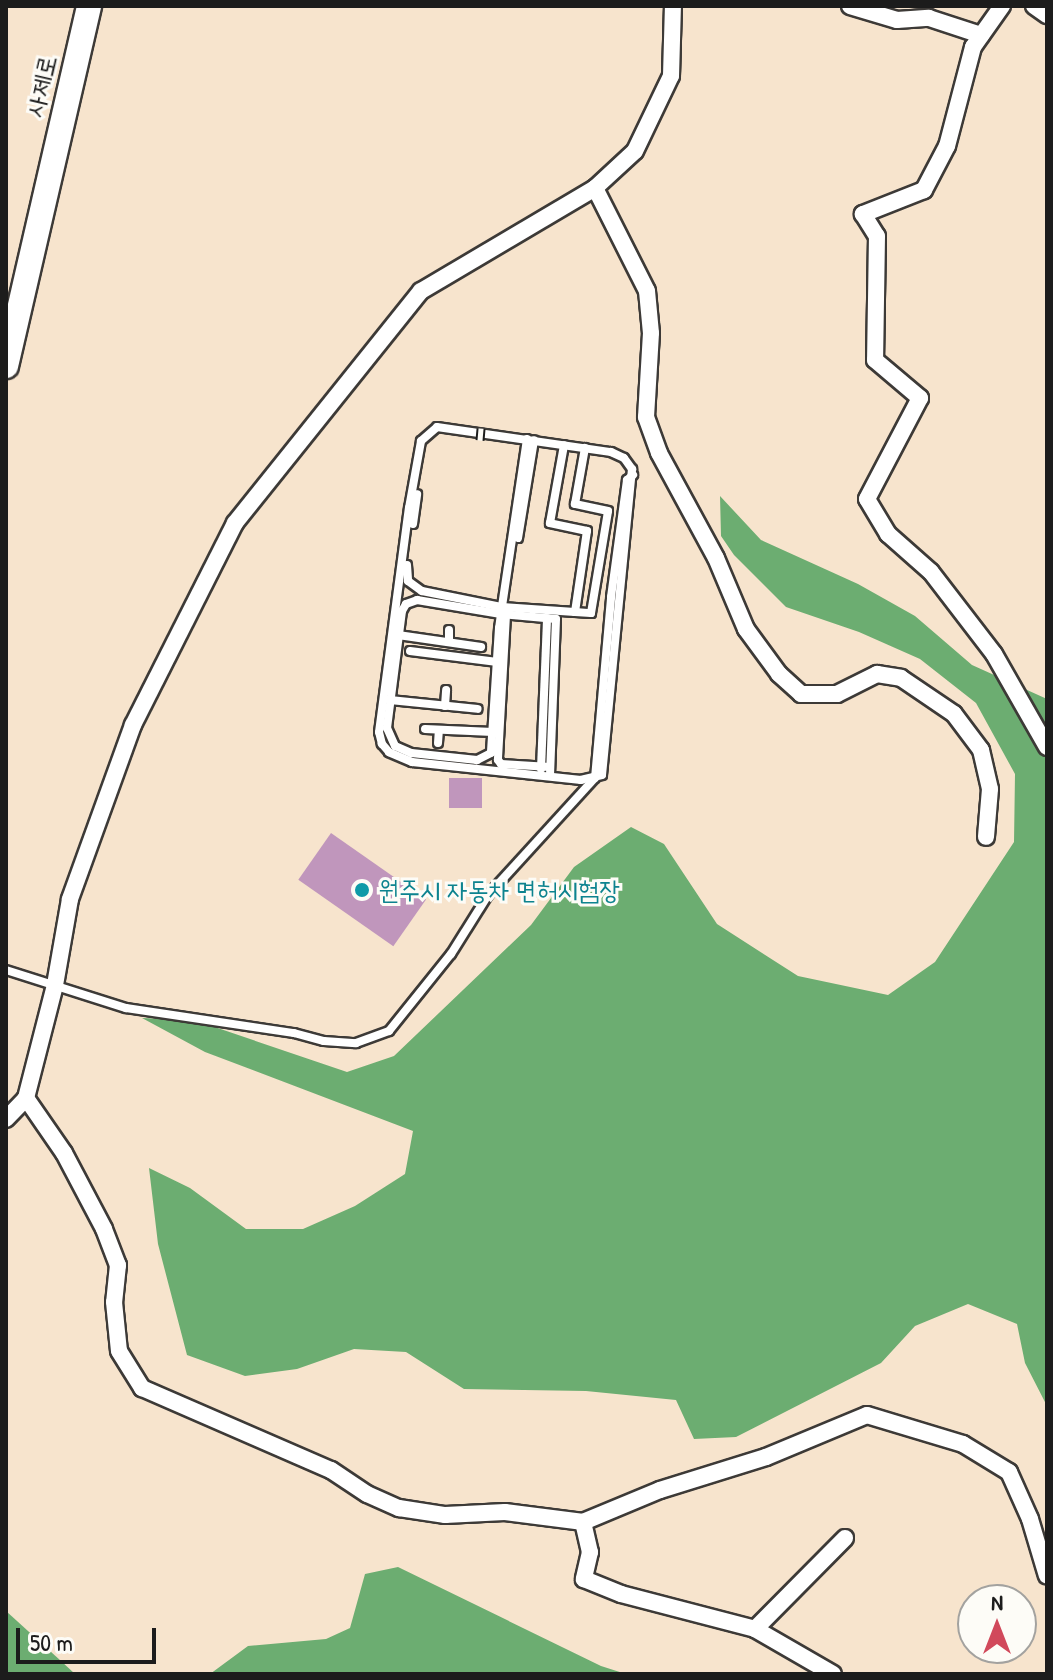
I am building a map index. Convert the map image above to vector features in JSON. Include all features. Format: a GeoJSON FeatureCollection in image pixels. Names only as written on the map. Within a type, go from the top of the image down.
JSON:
{"type":"FeatureCollection","features":[{"type":"Feature","properties":{"kind":"street","name":"사제로"},"geometry":{"type":"LineString","coordinates":[[6,366],[89,6]]}},
{"type":"Feature","properties":{"kind":"street"},"geometry":{"type":"LineString","coordinates":[[6,1119],[26,1098],[55,985],[70,899],[133,725],[235,523],[421,291],[595,188],[635,151],[671,76],[673,6]]}},
{"type":"Feature","properties":{"kind":"street"},"geometry":{"type":"LineString","coordinates":[[850,6],[897,20],[929,18],[981,35]]}},
{"type":"Feature","properties":{"kind":"street"},"geometry":{"type":"LineString","coordinates":[[1002,6],[973,47],[947,146],[924,190],[863,214],[877,236],[875,360],[920,398],[867,499],[888,534],[931,572],[994,654],[1047,747]]}},
{"type":"Feature","properties":{"kind":"street"},"geometry":{"type":"LineString","coordinates":[[1034,6],[1047,15]]}},
{"type":"Feature","properties":{"kind":"street"},"geometry":{"type":"LineString","coordinates":[[595,188],[647,291],[651,333],[646,417],[659,453],[716,558],[746,629],[779,674],[801,694],[837,694],[877,674],[901,678],[954,714],[981,750],[990,789],[986,837]]}},
{"type":"Feature","properties":{"kind":"street"},"geometry":{"type":"LineString","coordinates":[[26,1098],[64,1153],[104,1229],[118,1265],[114,1302],[119,1351],[142,1388],[331,1470],[367,1494],[399,1508],[445,1515],[505,1512],[583,1522],[660,1490],[766,1457],[867,1415],[963,1444],[1009,1472],[1030,1519],[1047,1576]]}},
{"type":"Feature","properties":{"kind":"street"},"geometry":{"type":"LineString","coordinates":[[583,1522],[590,1552],[584,1579],[621,1594],[755,1629],[833,1674]]}},
{"type":"Feature","properties":{"kind":"street"},"geometry":{"type":"LineString","coordinates":[[755,1629],[845,1538]]}},
{"type":"Feature","properties":{"kind":"lane"},"geometry":{"type":"LineString","coordinates":[[530,441],[442,426],[424,436],[409,508],[379,732],[382,744],[402,760],[599,776]]}},
{"type":"Feature","properties":{"kind":"lane"},"geometry":{"type":"LineString","coordinates":[[6,970],[126,1008],[294,1033],[324,1041],[356,1043],[389,1031],[451,954],[488,895],[599,776],[633,475],[629,464],[619,455],[585,448],[450,431],[430,435],[406,576],[411,584],[429,592],[504,611],[591,613],[608,511],[575,504],[585,448]]}},
{"type":"Feature","properties":{"kind":"lane"},"geometry":{"type":"LineString","coordinates":[[530,441],[504,611],[497,662],[491,753],[482,760],[403,751],[395,746],[388,734],[398,635],[404,608],[417,600],[504,611],[547,618],[546,771]]}},
{"type":"Feature","properties":{"kind":"lane"},"geometry":{"type":"LineString","coordinates":[[564,445],[550,523],[587,531],[575,612]]}},
{"type":"Feature","properties":{"kind":"lane"},"geometry":{"type":"LineString","coordinates":[[504,611],[498,760],[501,764],[546,771]]}},
{"type":"Feature","properties":{"kind":"lane"},"geometry":{"type":"LineString","coordinates":[[449,630],[449,642]]}},
{"type":"Feature","properties":{"kind":"lane"},"geometry":{"type":"LineString","coordinates":[[398,635],[481,647]]}},
{"type":"Feature","properties":{"kind":"lane"},"geometry":{"type":"LineString","coordinates":[[410,651],[431,659],[497,662]]}},
{"type":"Feature","properties":{"kind":"lane"},"geometry":{"type":"LineString","coordinates":[[445,706],[446,690]]}},
{"type":"Feature","properties":{"kind":"lane"},"geometry":{"type":"LineString","coordinates":[[390,700],[478,709]]}},
{"type":"Feature","properties":{"kind":"lane"},"geometry":{"type":"LineString","coordinates":[[425,729],[493,732]]}},
{"type":"Feature","properties":{"kind":"lane"},"geometry":{"type":"LineString","coordinates":[[438,743],[439,730]]}},
{"type":"Feature","properties":{"kind":"green space"},"geometry":{"type":"Polygon","coordinates":[[[720,496],[761,540],[858,584],[915,616],[972,665],[1047,699],[1047,1406],[1025,1363],[1017,1324],[968,1304],[915,1326],[881,1363],[736,1437],[694,1439],[676,1400],[586,1391],[464,1389],[406,1352],[354,1349],[297,1369],[245,1376],[187,1355],[158,1244],[149,1168],[190,1188],[246,1229],[303,1229],[355,1206],[405,1174],[413,1131],[205,1052],[142,1018],[194,1020],[347,1072],[394,1056],[531,925],[574,867],[631,827],[664,844],[717,924],[798,976],[888,995],[935,962],[1014,842],[1015,774],[976,703],[920,659],[859,632],[786,607],[734,555],[721,536],[720,496]]]}},
{"type":"Feature","properties":{"kind":"green space"},"geometry":{"type":"Polygon","coordinates":[[[398,1567],[601,1666],[626,1674],[210,1674],[248,1646],[326,1639],[350,1628],[365,1574],[398,1567]]]}},
{"type":"Feature","properties":{"kind":"green space"},"geometry":{"type":"Polygon","coordinates":[[[6,1611],[61,1661],[75,1674],[6,1674],[6,1611]]]}},
{"type":"Feature","properties":{"kind":"building"},"geometry":{"type":"Polygon","coordinates":[[[449,778],[482,778],[482,808],[449,808],[449,778]]]}},
{"type":"Feature","properties":{"kind":"building","name":"원주시 자동차 면허시험장"},"geometry":{"type":"Polygon","coordinates":[[[331,833],[426,900],[393,946],[298,880],[331,833]]]}},
{"type":"Feature","properties":{"kind":"railway"},"geometry":{"type":"LineString","coordinates":[[480,440],[481,428]]}},
{"type":"Feature","properties":{"kind":"place","name":"원주시 자동차 면허시험장"},"geometry":{"type":"Point","coordinates":[362,890]}}]}
